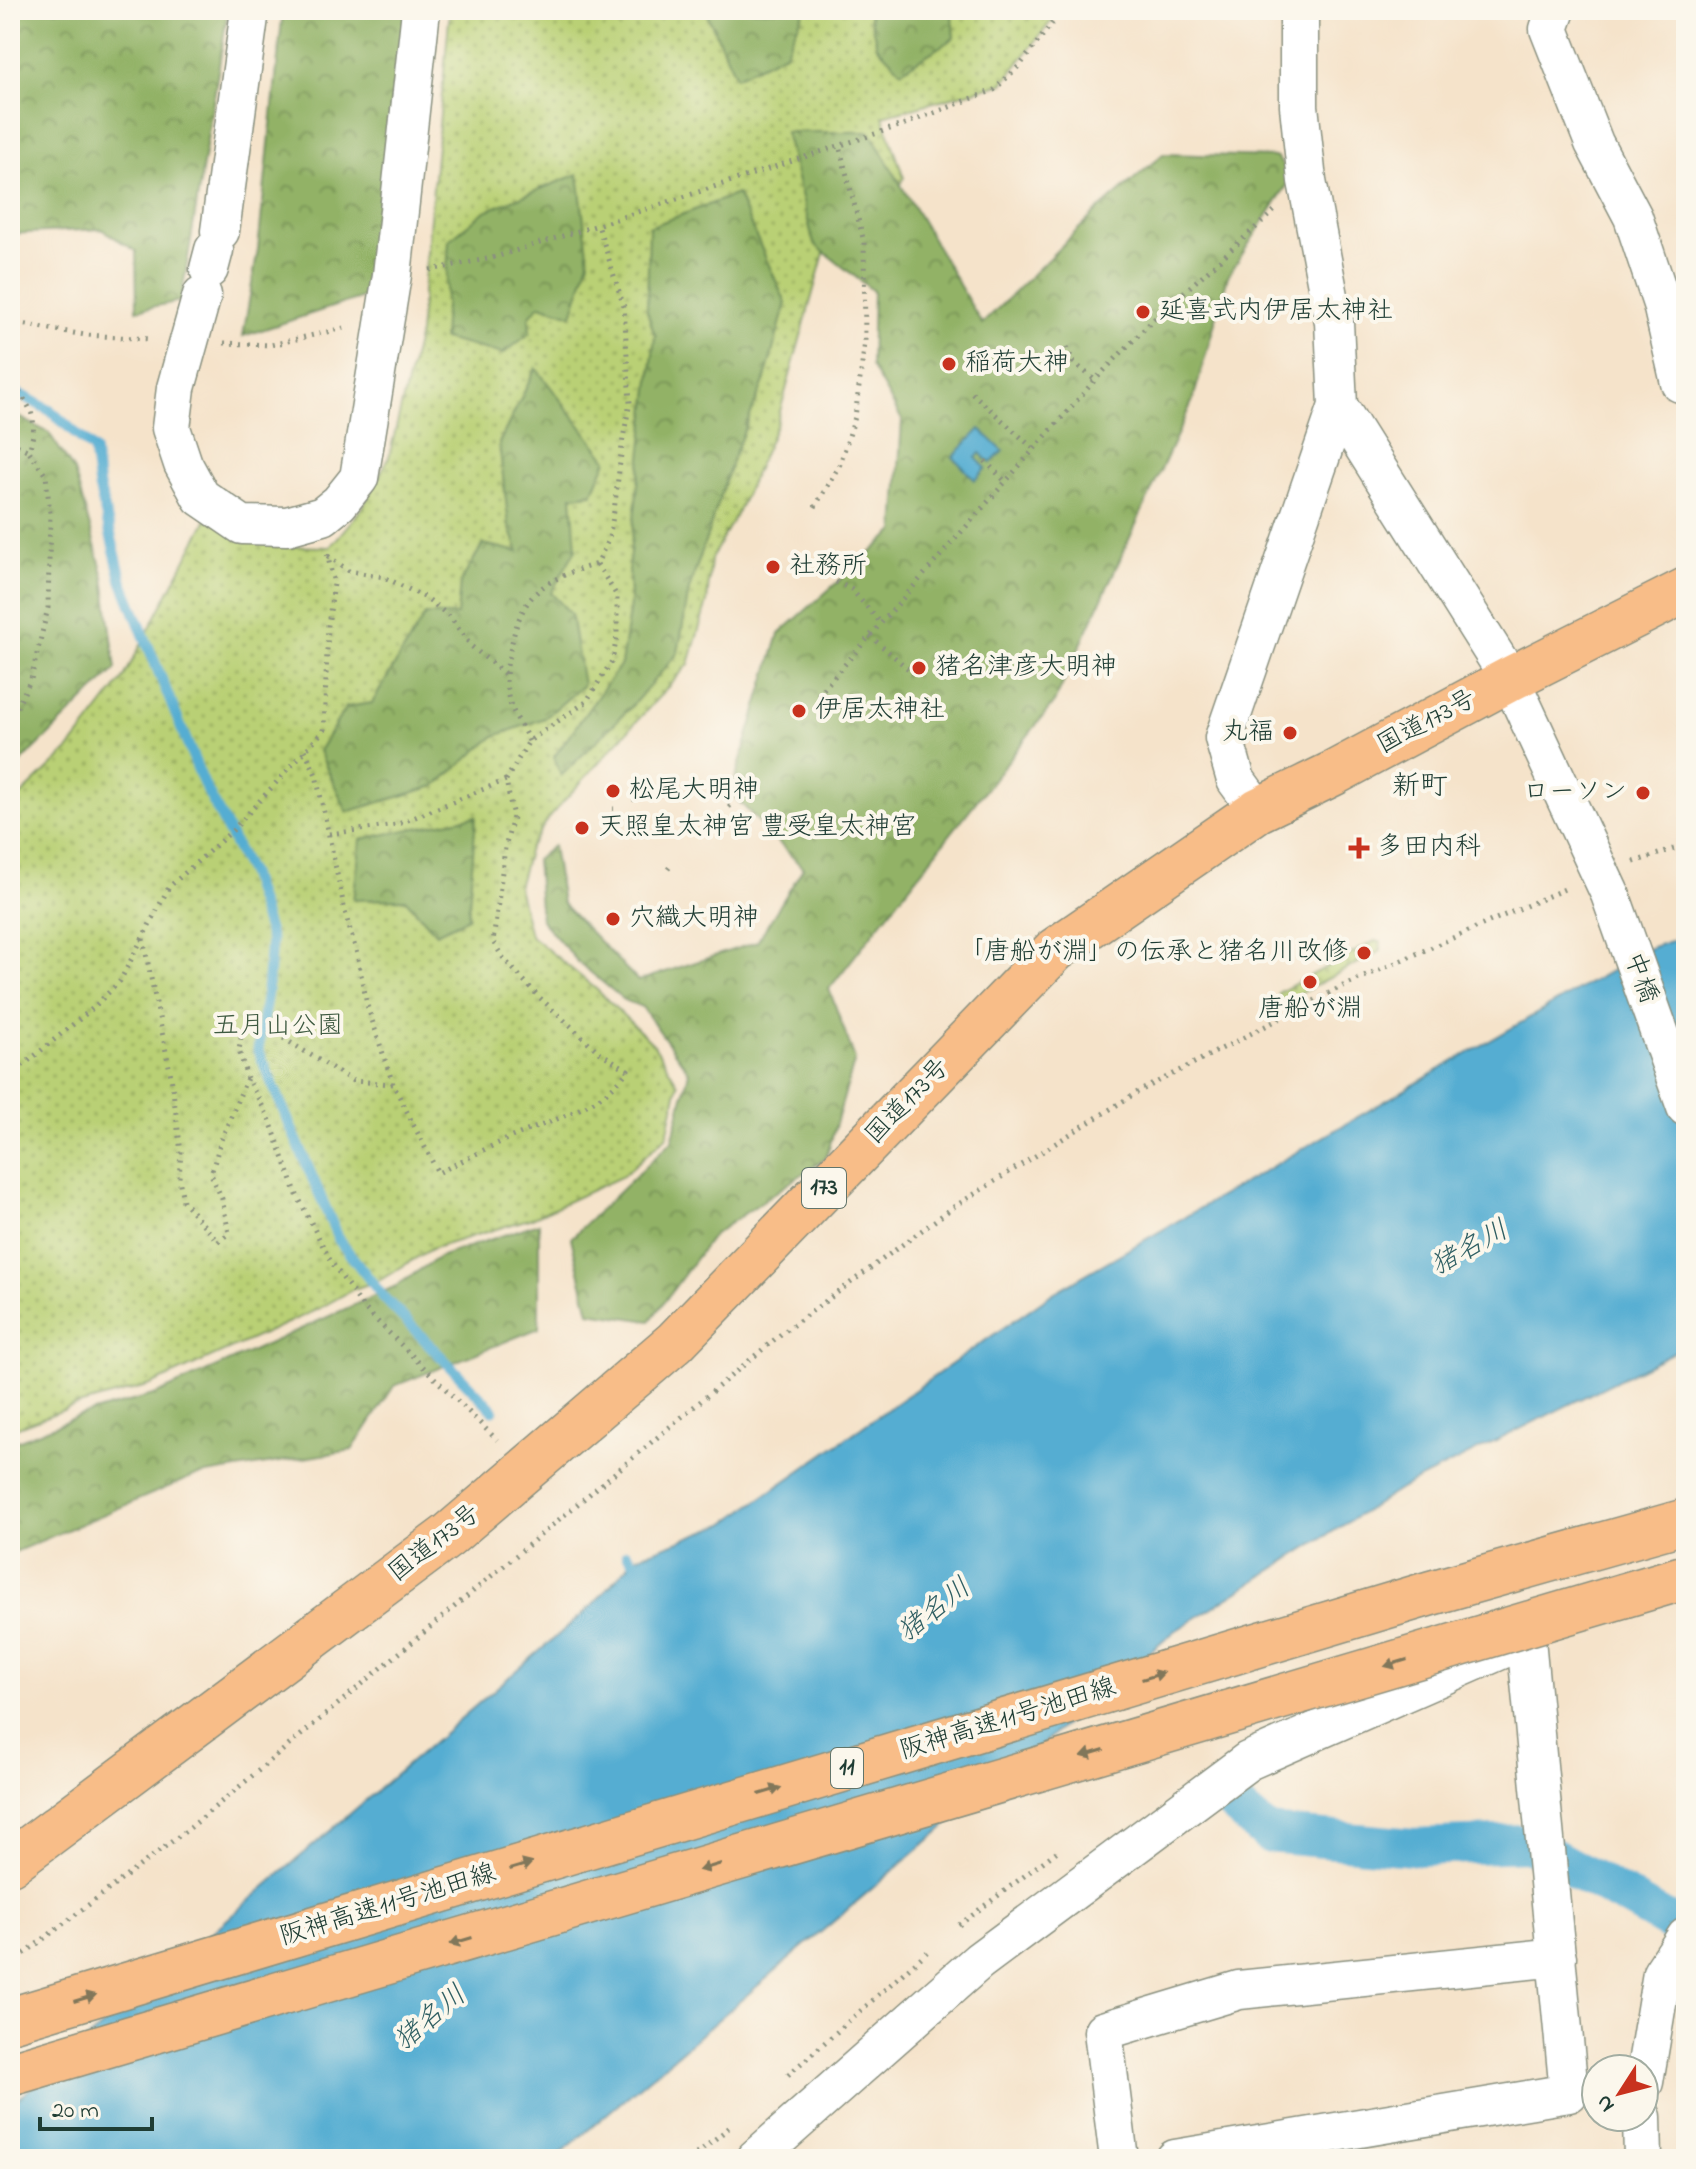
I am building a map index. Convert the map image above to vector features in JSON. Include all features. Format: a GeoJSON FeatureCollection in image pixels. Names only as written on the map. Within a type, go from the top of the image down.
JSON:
{"type":"FeatureCollection","features":[{"type":"Feature","properties":{"kind":"highway","name":"国道173号"},"geometry":{"type":"LineString","coordinates":[[10,1863],[448,1536],[675,1342],[1055,950],[1258,810],[1686,590]]}},
{"type":"Feature","properties":{"kind":"highway","name":"阪神高速11号池田線"},"geometry":{"type":"LineString","coordinates":[[10,2020],[1416,1597],[1686,1521]]}},
{"type":"Feature","properties":{"kind":"highway","name":"阪神高速11号池田線"},"geometry":{"type":"LineString","coordinates":[[10,2074],[1686,1577]]}},
{"type":"Feature","properties":{"kind":"street"},"geometry":{"type":"LineString","coordinates":[[250,10],[211,261],[176,388],[171,428],[183,464],[201,497],[242,525],[287,526],[323,516],[339,503],[359,478],[392,275],[421,10]]}},
{"type":"Feature","properties":{"kind":"street"},"geometry":{"type":"LineString","coordinates":[[1258,810],[1236,780],[1224,738],[1338,406],[1334,322],[1307,181],[1299,106],[1299,10]]}},
{"type":"Feature","properties":{"kind":"street"},"geometry":{"type":"LineString","coordinates":[[1556,10],[1549,29],[1594,143],[1674,300],[1680,383]]}},
{"type":"Feature","properties":{"kind":"street","name":"中橋"},"geometry":{"type":"LineString","coordinates":[[1338,406],[1510,679],[1605,883],[1686,1107]]}},
{"type":"Feature","properties":{"kind":"street"},"geometry":{"type":"LineString","coordinates":[[755,2159],[979,1961],[1248,1761],[1526,1639],[1686,1588]]}},
{"type":"Feature","properties":{"kind":"street"},"geometry":{"type":"LineString","coordinates":[[1175,2159],[1569,2093],[1526,1639]]}},
{"type":"Feature","properties":{"kind":"street"},"geometry":{"type":"LineString","coordinates":[[1649,2053],[1662,1973],[1686,1937]]}},
{"type":"Feature","properties":{"kind":"street"},"geometry":{"type":"LineString","coordinates":[[1119,2159],[1103,2031],[1239,1990],[1557,1957]]}},
{"type":"Feature","properties":{"kind":"street"},"geometry":{"type":"LineString","coordinates":[[1642,2133],[1643,2159]]}},
{"type":"Feature","properties":{"kind":"path"},"geometry":{"type":"LineString","coordinates":[[392,275],[492,258],[905,124],[994,90],[1021,64],[1062,10]]}},
{"type":"Feature","properties":{"kind":"path"},"geometry":{"type":"LineString","coordinates":[[815,507],[840,464],[855,417],[865,341],[864,242],[839,145]]}},
{"type":"Feature","properties":{"kind":"path"},"geometry":{"type":"LineString","coordinates":[[818,695],[1095,380],[1153,320],[1307,181]]}},
{"type":"Feature","properties":{"kind":"path"},"geometry":{"type":"LineString","coordinates":[[529,741],[508,698],[505,674],[520,612],[536,593],[560,575],[597,564],[609,538],[630,403],[624,307],[598,225]]}},
{"type":"Feature","properties":{"kind":"path"},"geometry":{"type":"LineString","coordinates":[[1067,347],[1073,362],[1095,380]]}},
{"type":"Feature","properties":{"kind":"path"},"geometry":{"type":"LineString","coordinates":[[10,379],[32,410],[36,430],[29,451]]}},
{"type":"Feature","properties":{"kind":"path"},"geometry":{"type":"LineString","coordinates":[[972,393],[1035,450]]}},
{"type":"Feature","properties":{"kind":"path"},"geometry":{"type":"LineString","coordinates":[[10,442],[29,451],[46,476],[50,513],[48,608],[31,679],[10,721]]}},
{"type":"Feature","properties":{"kind":"path"},"geometry":{"type":"LineString","coordinates":[[985,461],[1006,482]]}},
{"type":"Feature","properties":{"kind":"path"},"geometry":{"type":"LineString","coordinates":[[10,1076],[93,1008],[120,981],[169,887],[233,830],[324,730],[328,625],[334,584],[323,516]]}},
{"type":"Feature","properties":{"kind":"path"},"geometry":{"type":"LineString","coordinates":[[328,556],[349,571],[384,577],[428,599],[450,617],[471,646],[505,674]]}},
{"type":"Feature","properties":{"kind":"path"},"geometry":{"type":"LineString","coordinates":[[329,834],[396,825],[506,780],[529,741],[586,702],[612,661],[617,637],[617,596],[597,564]]}},
{"type":"Feature","properties":{"kind":"path"},"geometry":{"type":"LineString","coordinates":[[836,582],[851,589],[881,623]]}},
{"type":"Feature","properties":{"kind":"path"},"geometry":{"type":"LineString","coordinates":[[870,636],[913,673]]}},
{"type":"Feature","properties":{"kind":"path"},"geometry":{"type":"LineString","coordinates":[[305,750],[316,775],[367,1005],[393,1084],[438,1173],[508,1139],[548,1124],[616,1088],[628,1070],[599,1052],[539,997],[504,959],[493,942],[505,848],[513,817],[506,780]]}},
{"type":"Feature","properties":{"kind":"path"},"geometry":{"type":"LineString","coordinates":[[10,1961],[191,1827],[781,1334],[952,1208],[1150,1086],[1343,986],[1496,921],[1605,883],[1686,845]]}},
{"type":"Feature","properties":{"kind":"path"},"geometry":{"type":"LineString","coordinates":[[143,938],[171,1076],[181,1152],[179,1178],[183,1201],[218,1242],[229,1233],[222,1199],[211,1174],[221,1140],[247,1078]]}},
{"type":"Feature","properties":{"kind":"path"},"geometry":{"type":"LineString","coordinates":[[393,1084],[353,1081],[278,1035],[243,1026],[239,1050],[247,1078],[269,1118],[297,1195],[330,1260],[363,1307],[497,1440]]}},
{"type":"Feature","properties":{"kind":"green space"},"geometry":{"type":"Polygon","coordinates":[[[10,10],[228,10],[181,301],[137,310],[136,251],[101,229],[10,234],[10,10]]]}},
{"type":"Feature","properties":{"kind":"green space"},"geometry":{"type":"Polygon","coordinates":[[[283,10],[411,10],[363,297],[243,336],[258,249],[283,10]]]}},
{"type":"Feature","properties":{"kind":"green space","name":"五月山公園"},"geometry":{"type":"Polygon","coordinates":[[[450,10],[1060,10],[1003,83],[883,116],[904,178],[884,223],[826,246],[776,426],[738,511],[711,559],[707,602],[689,664],[550,816],[529,848],[518,887],[530,935],[596,989],[654,1045],[678,1084],[667,1136],[623,1176],[532,1218],[431,1249],[380,1280],[354,1289],[318,1309],[151,1385],[74,1406],[10,1430],[10,806],[70,748],[123,679],[207,519],[272,546],[330,547],[363,507],[389,457],[419,333],[450,10]]]}},
{"type":"Feature","properties":{"kind":"green space"},"geometry":{"type":"Polygon","coordinates":[[[705,10],[805,10],[785,53],[736,77],[705,10]]]}},
{"type":"Feature","properties":{"kind":"green space"},"geometry":{"type":"Polygon","coordinates":[[[868,10],[1010,10],[952,14],[954,38],[901,71],[877,46],[868,10]]]}},
{"type":"Feature","properties":{"kind":"green space"},"geometry":{"type":"Polygon","coordinates":[[[785,132],[870,132],[982,324],[1096,212],[1163,154],[1276,157],[1293,176],[1228,276],[1193,400],[1055,701],[829,989],[855,1059],[826,1158],[713,1235],[650,1321],[589,1312],[571,1238],[672,1141],[689,1072],[642,1007],[624,1000],[578,962],[541,920],[536,860],[553,846],[562,903],[638,981],[757,942],[803,868],[731,793],[779,634],[895,531],[902,420],[871,366],[873,291],[814,244],[785,132]]]}},
{"type":"Feature","properties":{"kind":"green space"},"geometry":{"type":"Polygon","coordinates":[[[578,174],[589,261],[572,315],[540,305],[529,317],[530,333],[503,354],[443,339],[449,240],[485,211],[578,174]]]}},
{"type":"Feature","properties":{"kind":"green space"},"geometry":{"type":"Polygon","coordinates":[[[737,194],[786,303],[765,379],[733,458],[689,590],[678,653],[630,708],[561,776],[554,757],[621,664],[630,605],[629,562],[655,336],[647,311],[649,227],[737,194]]]}},
{"type":"Feature","properties":{"kind":"green space"},"geometry":{"type":"Polygon","coordinates":[[[536,368],[607,460],[592,494],[572,496],[576,549],[551,593],[571,614],[583,685],[545,718],[495,736],[435,786],[347,812],[319,751],[346,707],[372,703],[425,615],[457,615],[460,583],[483,544],[519,552],[509,526],[499,443],[536,368]]]}},
{"type":"Feature","properties":{"kind":"green space"},"geometry":{"type":"Polygon","coordinates":[[[10,412],[49,433],[74,471],[104,577],[116,669],[10,773],[10,412]]]}},
{"type":"Feature","properties":{"kind":"green space"},"geometry":{"type":"Polygon","coordinates":[[[476,816],[468,918],[436,933],[405,899],[353,900],[361,839],[476,816]]]}},
{"type":"Feature","properties":{"kind":"green space"},"geometry":{"type":"Polygon","coordinates":[[[1380,941],[1381,951],[1286,1001],[1280,1001],[1278,993],[1380,941]]]}},
{"type":"Feature","properties":{"kind":"green space"},"geometry":{"type":"Polygon","coordinates":[[[539,1223],[539,1328],[394,1386],[352,1450],[194,1476],[10,1554],[10,1444],[79,1416],[157,1394],[396,1286],[439,1257],[539,1223]]]}},
{"type":"Feature","properties":{"kind":"water"},"geometry":{"type":"Polygon","coordinates":[[[980,429],[1003,451],[991,463],[980,453],[976,458],[986,468],[975,480],[953,457],[980,429]]]}},
{"type":"Feature","properties":{"kind":"water","name":"猪名川"},"geometry":{"type":"Polygon","coordinates":[[[1686,936],[1686,1346],[1402,1488],[1175,1631],[554,2159],[10,2159],[10,2106],[593,1605],[636,1557],[724,1524],[1053,1293],[1652,947],[1686,936]]]}},
{"type":"Feature","properties":{"kind":"waterway"},"geometry":{"type":"LineString","coordinates":[[10,389],[51,411],[94,450],[99,487],[122,581],[203,782],[250,874],[271,940],[258,1050],[339,1240],[384,1298],[493,1410]]}},
{"type":"Feature","properties":{"kind":"waterway"},"geometry":{"type":"LineString","coordinates":[[627,1554],[643,1572]]}},
{"type":"Feature","properties":{"kind":"waterway"},"geometry":{"type":"LineString","coordinates":[[1235,1806],[1268,1834],[1413,1847],[1528,1843],[1672,1923],[1686,1934]]}},
{"type":"Feature","properties":{"kind":"place","name":"延喜式内伊居太神社"},"geometry":{"type":"Point","coordinates":[1143,312]}},
{"type":"Feature","properties":{"kind":"place","name":"稲荷大神"},"geometry":{"type":"Point","coordinates":[949,364]}},
{"type":"Feature","properties":{"kind":"place","name":"社務所"},"geometry":{"type":"Point","coordinates":[773,567]}},
{"type":"Feature","properties":{"kind":"place","name":"猪名津彦大明神"},"geometry":{"type":"Point","coordinates":[919,668]}},
{"type":"Feature","properties":{"kind":"place","name":"伊居太神社"},"geometry":{"type":"Point","coordinates":[799,711]}},
{"type":"Feature","properties":{"kind":"place","name":"丸福"},"geometry":{"type":"Point","coordinates":[1290,733]}},
{"type":"Feature","properties":{"kind":"place","name":"松尾大明神"},"geometry":{"type":"Point","coordinates":[613,791]}},
{"type":"Feature","properties":{"kind":"place","name":"ローソン"},"geometry":{"type":"Point","coordinates":[1643,793]}},
{"type":"Feature","properties":{"kind":"place","name":"天照皇太神宮 豊受皇太神宮"},"geometry":{"type":"Point","coordinates":[582,828]}},
{"type":"Feature","properties":{"kind":"place","name":"多田内科"},"geometry":{"type":"Point","coordinates":[1359,848]}},
{"type":"Feature","properties":{"kind":"place","name":"穴織大明神"},"geometry":{"type":"Point","coordinates":[613,919]}},
{"type":"Feature","properties":{"kind":"place","name":"「唐船が淵」の伝承と猪名川改修"},"geometry":{"type":"Point","coordinates":[1364,953]}},
{"type":"Feature","properties":{"kind":"place","name":"唐船が淵"},"geometry":{"type":"Point","coordinates":[1310,982]}},
{"type":"Feature","properties":{"kind":"district","name":"新町"},"geometry":{"type":"Point","coordinates":[1420,787]}}]}
